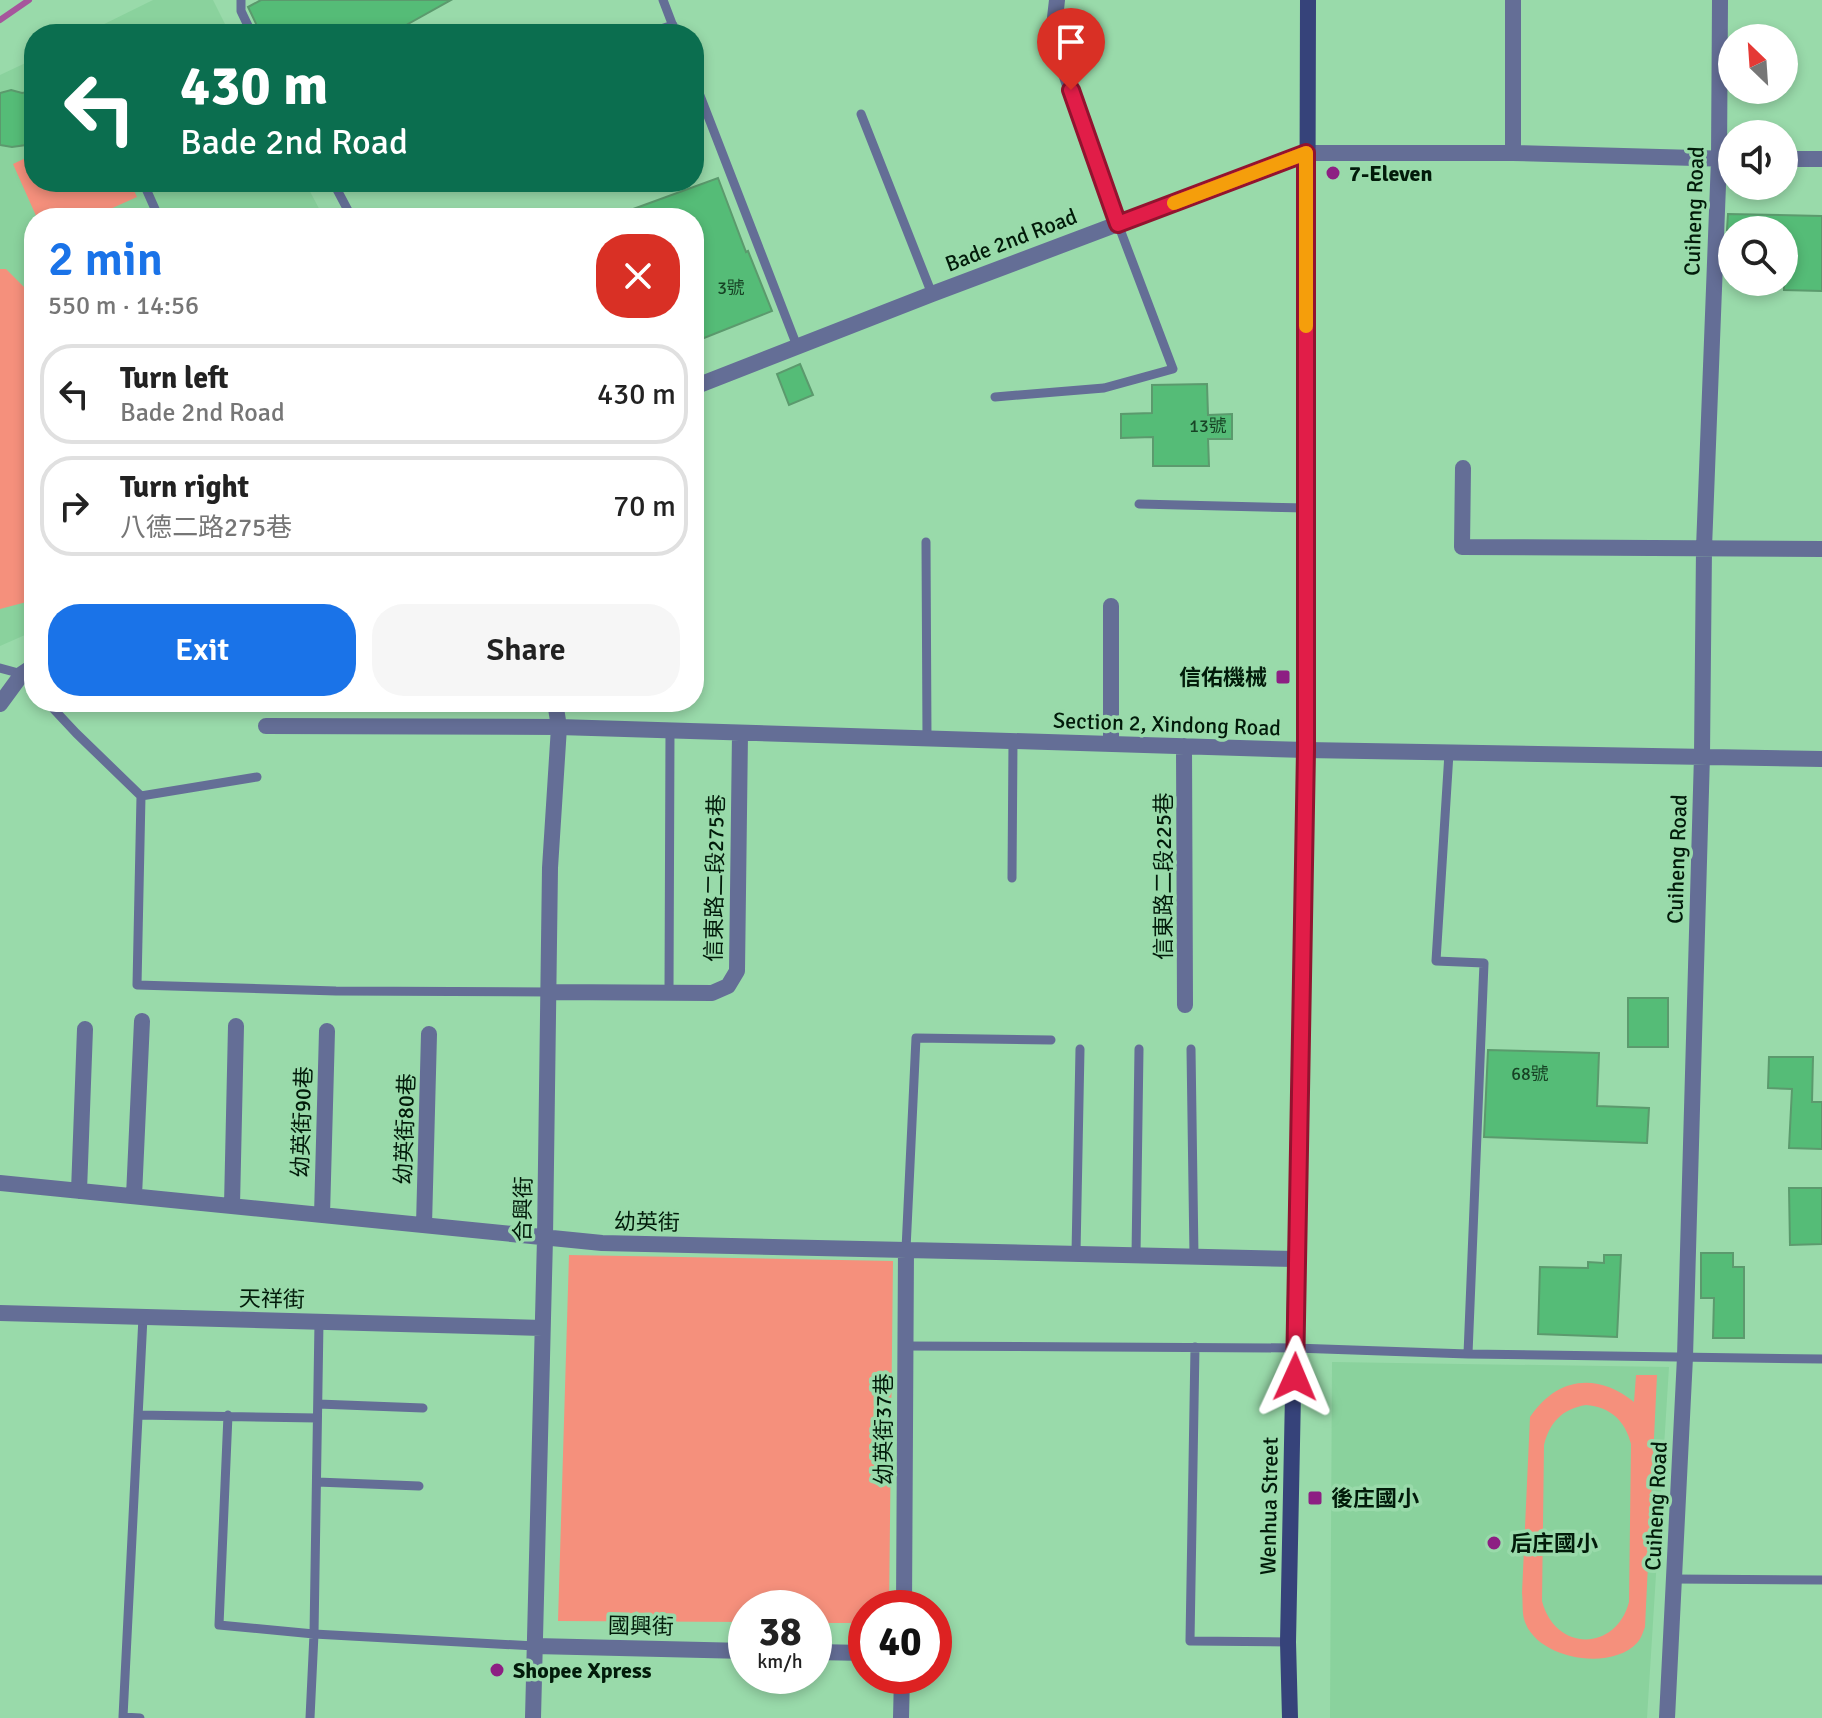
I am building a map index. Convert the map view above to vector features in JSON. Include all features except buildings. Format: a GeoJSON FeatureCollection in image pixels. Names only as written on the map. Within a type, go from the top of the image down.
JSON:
{"type":"FeatureCollection","features":[{"type":"Feature","properties":{"kind":"street"},"geometry":{"type":"LineString","coordinates":[[1057,0],[1053,36],[1118,224]]}},
{"type":"Feature","properties":{"kind":"street","name":"Wenhua Street"},"geometry":{"type":"LineString","coordinates":[[1290,1718],[1288,1642],[1306,750],[1308,0]]}},
{"type":"Feature","properties":{"kind":"street"},"geometry":{"type":"LineString","coordinates":[[1513,0],[1513,153]]}},
{"type":"Feature","properties":{"kind":"street","name":"Cuiheng Road"},"geometry":{"type":"LineString","coordinates":[[1720,0],[1724,120]]}},
{"type":"Feature","properties":{"kind":"street","name":"Bade 2nd Road"},"geometry":{"type":"LineString","coordinates":[[704,383],[1306,153],[1513,153],[1718,159]]}},
{"type":"Feature","properties":{"kind":"street"},"geometry":{"type":"LineString","coordinates":[[1798,159],[1822,159]]}},
{"type":"Feature","properties":{"kind":"street","name":"Cuiheng Road"},"geometry":{"type":"LineString","coordinates":[[1667,1718],[1685,1357],[1702,755],[1704,548],[1723,200]]}},
{"type":"Feature","properties":{"kind":"street"},"geometry":{"type":"LineString","coordinates":[[1463,468],[1462,547],[1822,549]]}},
{"type":"Feature","properties":{"kind":"street"},"geometry":{"type":"LineString","coordinates":[[1111,606],[1111,744]]}},
{"type":"Feature","properties":{"kind":"street"},"geometry":{"type":"LineString","coordinates":[[0,704],[24,675]]}},
{"type":"Feature","properties":{"kind":"street","name":"合興街"},"geometry":{"type":"LineString","coordinates":[[533,1718],[550,868],[559,727],[557,712]]}},
{"type":"Feature","properties":{"kind":"street","name":"Section 2, Xindong Road"},"geometry":{"type":"LineString","coordinates":[[266,726],[559,727],[1306,750],[1822,759]]}},
{"type":"Feature","properties":{"kind":"street","name":"信東路二段275巷"},"geometry":{"type":"LineString","coordinates":[[549,992],[712,993],[728,986],[737,971],[740,733]]}},
{"type":"Feature","properties":{"kind":"street","name":"信東路二段225巷"},"geometry":{"type":"LineString","coordinates":[[1184,746],[1185,1005]]}},
{"type":"Feature","properties":{"kind":"street"},"geometry":{"type":"LineString","coordinates":[[134,1196],[142,1021]]}},
{"type":"Feature","properties":{"kind":"street"},"geometry":{"type":"LineString","coordinates":[[232,1205],[236,1026]]}},
{"type":"Feature","properties":{"kind":"street"},"geometry":{"type":"LineString","coordinates":[[79,1191],[85,1029]]}},
{"type":"Feature","properties":{"kind":"street","name":"幼英街90巷"},"geometry":{"type":"LineString","coordinates":[[322,1215],[327,1031]]}},
{"type":"Feature","properties":{"kind":"street","name":"幼英街80巷"},"geometry":{"type":"LineString","coordinates":[[424,1225],[429,1034]]}},
{"type":"Feature","properties":{"kind":"street","name":"幼英街"},"geometry":{"type":"LineString","coordinates":[[0,1183],[602,1243],[1295,1259]]}},
{"type":"Feature","properties":{"kind":"street","name":"幼英街37巷"},"geometry":{"type":"LineString","coordinates":[[904,1590],[906,1249]]}},
{"type":"Feature","properties":{"kind":"street","name":"天祥街"},"geometry":{"type":"LineString","coordinates":[[0,1313],[542,1328]]}},
{"type":"Feature","properties":{"kind":"street","name":"國興街"},"geometry":{"type":"LineString","coordinates":[[535,1646],[728,1651]]}},
{"type":"Feature","properties":{"kind":"street"},"geometry":{"type":"LineString","coordinates":[[901,1718],[902,1694]]}},
{"type":"Feature","properties":{"kind":"lane"},"geometry":{"type":"LineString","coordinates":[[241,0],[241,11],[247,24]]}},
{"type":"Feature","properties":{"kind":"lane"},"geometry":{"type":"LineString","coordinates":[[663,0],[672,24]]}},
{"type":"Feature","properties":{"kind":"lane"},"geometry":{"type":"LineString","coordinates":[[704,106],[797,346]]}},
{"type":"Feature","properties":{"kind":"lane"},"geometry":{"type":"LineString","coordinates":[[861,114],[932,294]]}},
{"type":"Feature","properties":{"kind":"lane"},"geometry":{"type":"LineString","coordinates":[[995,397],[1104,388],[1173,369],[1118,224]]}},
{"type":"Feature","properties":{"kind":"lane"},"geometry":{"type":"LineString","coordinates":[[1139,504],[1306,508]]}},
{"type":"Feature","properties":{"kind":"lane"},"geometry":{"type":"LineString","coordinates":[[926,542],[927,739]]}},
{"type":"Feature","properties":{"kind":"lane"},"geometry":{"type":"LineString","coordinates":[[0,668],[24,670]]}},
{"type":"Feature","properties":{"kind":"lane"},"geometry":{"type":"LineString","coordinates":[[56,712],[141,796],[137,985],[336,991],[549,992]]}},
{"type":"Feature","properties":{"kind":"lane"},"geometry":{"type":"LineString","coordinates":[[669,993],[670,731]]}},
{"type":"Feature","properties":{"kind":"lane"},"geometry":{"type":"LineString","coordinates":[[1012,878],[1013,741]]}},
{"type":"Feature","properties":{"kind":"lane"},"geometry":{"type":"LineString","coordinates":[[1449,753],[1436,961],[1484,963],[1468,1354]]}},
{"type":"Feature","properties":{"kind":"lane"},"geometry":{"type":"LineString","coordinates":[[141,796],[257,777]]}},
{"type":"Feature","properties":{"kind":"lane"},"geometry":{"type":"LineString","coordinates":[[906,1249],[916,1038],[1051,1040]]}},
{"type":"Feature","properties":{"kind":"lane"},"geometry":{"type":"LineString","coordinates":[[1076,1253],[1080,1049]]}},
{"type":"Feature","properties":{"kind":"lane"},"geometry":{"type":"LineString","coordinates":[[1136,1255],[1139,1049]]}},
{"type":"Feature","properties":{"kind":"lane"},"geometry":{"type":"LineString","coordinates":[[1191,1049],[1194,1256]]}},
{"type":"Feature","properties":{"kind":"lane"},"geometry":{"type":"LineString","coordinates":[[140,1718],[123,1717],[143,1317]]}},
{"type":"Feature","properties":{"kind":"lane"},"geometry":{"type":"LineString","coordinates":[[310,1718],[319,1322]]}},
{"type":"Feature","properties":{"kind":"lane"},"geometry":{"type":"LineString","coordinates":[[905,1346],[1295,1348],[1822,1359]]}},
{"type":"Feature","properties":{"kind":"lane"},"geometry":{"type":"LineString","coordinates":[[1195,1347],[1190,1641],[1288,1642]]}},
{"type":"Feature","properties":{"kind":"lane"},"geometry":{"type":"LineString","coordinates":[[318,1404],[423,1408]]}},
{"type":"Feature","properties":{"kind":"lane"},"geometry":{"type":"LineString","coordinates":[[138,1415],[317,1418]]}},
{"type":"Feature","properties":{"kind":"lane"},"geometry":{"type":"LineString","coordinates":[[228,1415],[219,1625],[314,1634],[535,1646]]}},
{"type":"Feature","properties":{"kind":"lane"},"geometry":{"type":"LineString","coordinates":[[317,1482],[419,1486]]}},
{"type":"Feature","properties":{"kind":"lane"},"geometry":{"type":"LineString","coordinates":[[1674,1579],[1822,1580]]}},
{"type":"Feature","properties":{"kind":"shaded area"},"geometry":{"type":"Polygon","coordinates":[[[153,0],[213,0],[225,24],[104,24],[153,0]]]}},
{"type":"Feature","properties":{"kind":"shaded area"},"geometry":{"type":"Polygon","coordinates":[[[24,64],[24,192],[310,192],[319,208],[24,208],[24,635],[0,646],[0,75],[24,64]]]}},
{"type":"Feature","properties":{"kind":"shaded area"},"geometry":{"type":"Polygon","coordinates":[[[24,159],[24,189],[13,164],[24,159]]]}},
{"type":"Feature","properties":{"kind":"shaded area"},"geometry":{"type":"Polygon","coordinates":[[[25,192],[135,192],[137,197],[112,208],[33,208],[25,192]]]}},
{"type":"Feature","properties":{"kind":"shaded area"},"geometry":{"type":"Polygon","coordinates":[[[0,269],[6,269],[24,287],[24,603],[0,609],[0,269]]]}},
{"type":"Feature","properties":{"kind":"shaded area"},"geometry":{"type":"Polygon","coordinates":[[[569,1255],[893,1261],[889,1590],[848,1590],[848,1623],[832,1623],[832,1590],[728,1590],[728,1622],[558,1621],[569,1255]]]}},
{"type":"Feature","properties":{"kind":"shaded area","name":"后庄國小"},"geometry":{"type":"Polygon","coordinates":[[[1332,1362],[1669,1367],[1647,1718],[1330,1718],[1332,1362]]]}},
{"type":"Feature","properties":{"kind":"shaded area"},"geometry":{"type":"Polygon","coordinates":[[[1636,1375],[1657,1375],[1645,1627],[1638,1641],[1625,1652],[1592,1659],[1574,1657],[1542,1644],[1531,1633],[1523,1616],[1530,1417],[1552,1394],[1578,1383],[1606,1386],[1634,1402],[1636,1375]],[[1586,1405],[1558,1418],[1544,1445],[1542,1601],[1549,1618],[1559,1630],[1572,1637],[1586,1639],[1612,1630],[1629,1602],[1631,1444],[1625,1428],[1615,1416],[1586,1405]]]}},
{"type":"Feature","properties":{"kind":"waterway"},"geometry":{"type":"LineString","coordinates":[[0,20],[29,0]]}},
{"type":"Feature","properties":{"kind":"slow traffic"},"geometry":{"type":"LineString","coordinates":[[1174,203],[1306,153],[1306,326]]}},
{"type":"Feature","properties":{"kind":"place","name":"7-Eleven"},"geometry":{"type":"Point","coordinates":[1333,173]}},
{"type":"Feature","properties":{"kind":"place","name":"信佑機械"},"geometry":{"type":"Point","coordinates":[1283,677]}},
{"type":"Feature","properties":{"kind":"place","name":"後庄國小"},"geometry":{"type":"Point","coordinates":[1315,1498]}},
{"type":"Feature","properties":{"kind":"place","name":"后庄國小"},"geometry":{"type":"Point","coordinates":[1494,1543]}},
{"type":"Feature","properties":{"kind":"place","name":"Shopee Xpress"},"geometry":{"type":"Point","coordinates":[497,1670]}},
{"type":"Feature","properties":{"kind":"route"},"geometry":{"type":"LineString","coordinates":[[1071,90],[1118,224],[1306,153],[1306,750],[1295,1377]]}}]}
